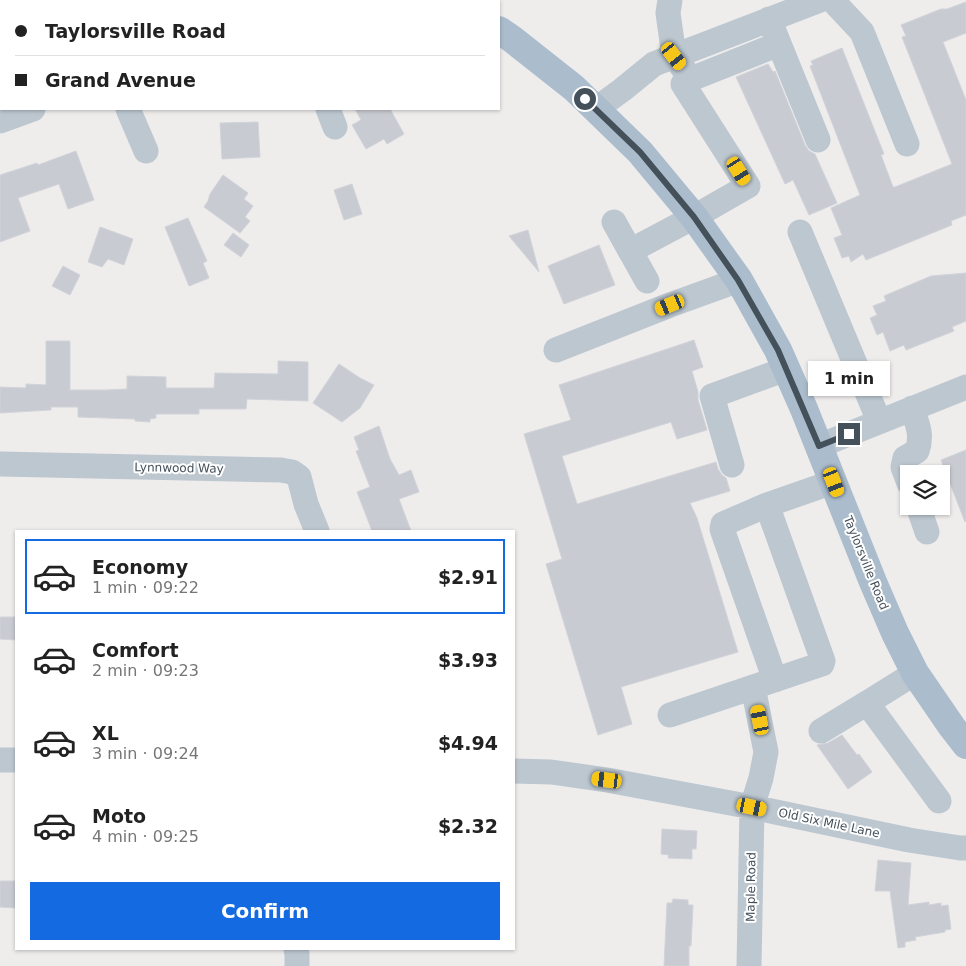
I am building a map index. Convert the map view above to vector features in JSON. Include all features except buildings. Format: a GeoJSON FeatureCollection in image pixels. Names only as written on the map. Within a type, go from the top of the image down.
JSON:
{"type":"FeatureCollection","features":[{"type":"Feature","properties":{"kind":"main road","name":"Taylorsville Road"},"geometry":{"type":"LineString","coordinates":[[500,31],[574,88],[640,152],[694,217],[738,280],[778,350],[834,482],[872,582],[895,633],[915,673],[966,745]]}},
{"type":"Feature","properties":{"kind":"street"},"geometry":{"type":"LineString","coordinates":[[670,0],[668,13],[674,56],[691,79]]}},
{"type":"Feature","properties":{"kind":"street"},"geometry":{"type":"LineString","coordinates":[[596,109],[654,64],[820,0]]}},
{"type":"Feature","properties":{"kind":"street"},"geometry":{"type":"LineString","coordinates":[[832,0],[862,32],[907,144]]}},
{"type":"Feature","properties":{"kind":"street"},"geometry":{"type":"LineString","coordinates":[[769,20],[818,140]]}},
{"type":"Feature","properties":{"kind":"street"},"geometry":{"type":"LineString","coordinates":[[630,251],[748,186],[683,84],[691,79],[779,44]]}},
{"type":"Feature","properties":{"kind":"street"},"geometry":{"type":"LineString","coordinates":[[0,121],[30,110]]}},
{"type":"Feature","properties":{"kind":"street"},"geometry":{"type":"LineString","coordinates":[[128,110],[146,151]]}},
{"type":"Feature","properties":{"kind":"street"},"geometry":{"type":"LineString","coordinates":[[614,222],[647,282]]}},
{"type":"Feature","properties":{"kind":"street"},"geometry":{"type":"LineString","coordinates":[[800,232],[879,422]]}},
{"type":"Feature","properties":{"kind":"street"},"geometry":{"type":"LineString","coordinates":[[556,350],[738,280]]}},
{"type":"Feature","properties":{"kind":"street"},"geometry":{"type":"LineString","coordinates":[[732,465],[712,396],[786,369]]}},
{"type":"Feature","properties":{"kind":"street"},"geometry":{"type":"LineString","coordinates":[[819,446],[966,387]]}},
{"type":"Feature","properties":{"kind":"street"},"geometry":{"type":"LineString","coordinates":[[902,465],[904,458],[917,451],[921,442],[912,408]]}},
{"type":"Feature","properties":{"kind":"street","name":"Lynnwood Way"},"geometry":{"type":"LineString","coordinates":[[0,464],[281,470],[292,472],[299,477],[306,504],[317,530]]}},
{"type":"Feature","properties":{"kind":"street"},"geometry":{"type":"LineString","coordinates":[[670,715],[822,664],[823,661],[767,505],[834,482]]}},
{"type":"Feature","properties":{"kind":"street","name":"Maple Road"},"geometry":{"type":"LineString","coordinates":[[749,966],[752,807],[761,778],[766,752],[764,684],[722,528],[723,524],[767,505]]}},
{"type":"Feature","properties":{"kind":"street"},"geometry":{"type":"LineString","coordinates":[[921,515],[928,532]]}},
{"type":"Feature","properties":{"kind":"street"},"geometry":{"type":"LineString","coordinates":[[820,731],[915,673]]}},
{"type":"Feature","properties":{"kind":"street"},"geometry":{"type":"LineString","coordinates":[[868,703],[940,800]]}},
{"type":"Feature","properties":{"kind":"street"},"geometry":{"type":"LineString","coordinates":[[0,760],[15,760]]}},
{"type":"Feature","properties":{"kind":"street","name":"Old Six Mile Lane"},"geometry":{"type":"LineString","coordinates":[[515,771],[551,772],[607,780],[752,807],[910,840],[966,848]]}},
{"type":"Feature","properties":{"kind":"street"},"geometry":{"type":"LineString","coordinates":[[296,950],[297,966]]}},
{"type":"Feature","properties":{"kind":"route"},"geometry":{"type":"LineString","coordinates":[[585,99],[640,152],[694,217],[738,280],[778,350],[819,446],[849,434]]}}]}
